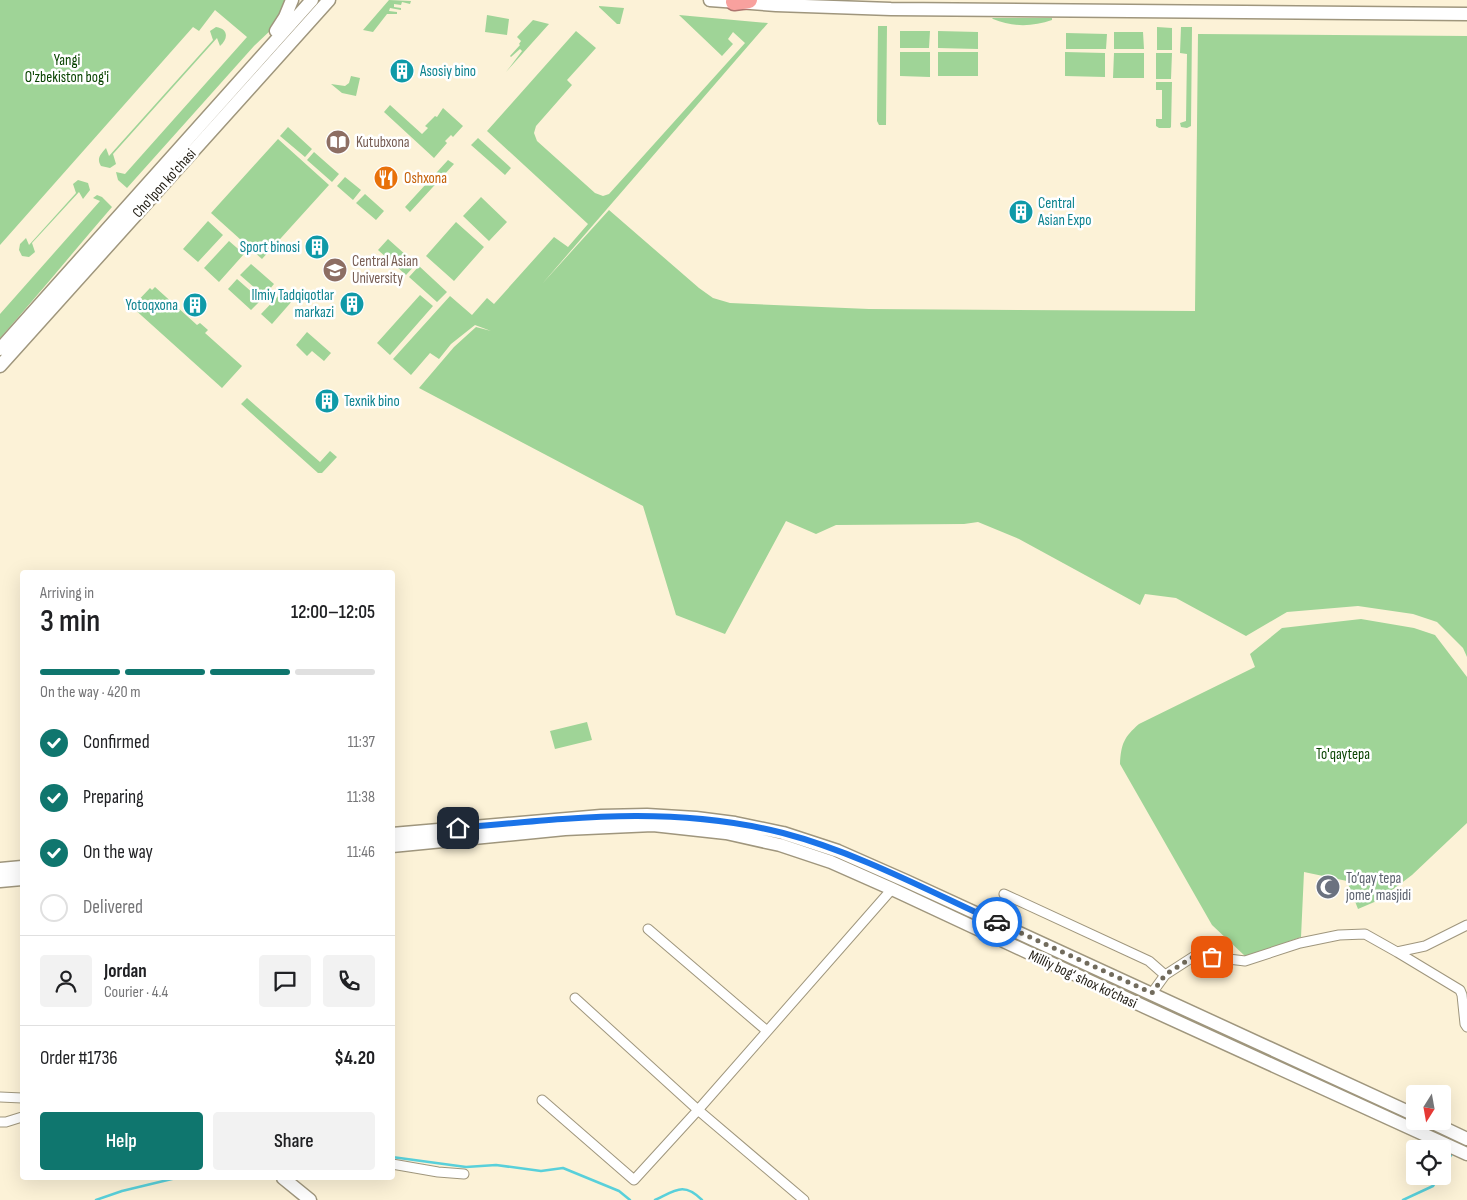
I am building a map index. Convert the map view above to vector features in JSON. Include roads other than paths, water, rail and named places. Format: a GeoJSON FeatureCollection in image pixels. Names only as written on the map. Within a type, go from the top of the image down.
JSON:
{"type":"FeatureCollection","features":[{"type":"Feature","properties":{"kind":"main road"},"geometry":{"type":"LineString","coordinates":[[224,99],[281,24],[292,0]]}},
{"type":"Feature","properties":{"kind":"main road","name":"Cho'lpon ko'chasi"},"geometry":{"type":"LineString","coordinates":[[0,349],[312,0]]}},
{"type":"Feature","properties":{"kind":"main road","name":"Cho'lpon ko'chasi"},"geometry":{"type":"LineString","coordinates":[[0,366],[329,0]]}},
{"type":"Feature","properties":{"kind":"main road"},"geometry":{"type":"LineString","coordinates":[[710,0],[891,8],[1467,14]]}},
{"type":"Feature","properties":{"kind":"main road","name":"Milliy bog‘ shox ko‘chasi"},"geometry":{"type":"LineString","coordinates":[[395,834],[601,816],[674,816],[736,823],[783,833],[838,851],[1406,1111]]}},
{"type":"Feature","properties":{"kind":"main road","name":"Milliy bog‘ shox ko‘chasi"},"geometry":{"type":"LineString","coordinates":[[395,846],[570,829],[630,826],[670,826],[726,833],[780,845],[831,862],[892,889],[1467,1154]]}},
{"type":"Feature","properties":{"kind":"main road"},"geometry":{"type":"LineString","coordinates":[[0,869],[20,867]]}},
{"type":"Feature","properties":{"kind":"main road"},"geometry":{"type":"LineString","coordinates":[[0,881],[20,879]]}},
{"type":"Feature","properties":{"kind":"main road"},"geometry":{"type":"LineString","coordinates":[[1020,949],[1027,936]]}},
{"type":"Feature","properties":{"kind":"main road"},"geometry":{"type":"LineString","coordinates":[[1388,1118],[1394,1105]]}},
{"type":"Feature","properties":{"kind":"main road"},"geometry":{"type":"LineString","coordinates":[[1448,1130],[1467,1139]]}},
{"type":"Feature","properties":{"kind":"main road"},"geometry":{"type":"LineString","coordinates":[[285,1180],[310,1200]]}},
{"type":"Feature","properties":{"kind":"street"},"geometry":{"type":"LineString","coordinates":[[542,1100],[634,1180],[892,889]]}},
{"type":"Feature","properties":{"kind":"street"},"geometry":{"type":"LineString","coordinates":[[1004,894],[1149,961],[1165,975]]}},
{"type":"Feature","properties":{"kind":"street"},"geometry":{"type":"LineString","coordinates":[[1397,952],[1425,946],[1467,926]]}},
{"type":"Feature","properties":{"kind":"street"},"geometry":{"type":"LineString","coordinates":[[648,929],[767,1031]]}},
{"type":"Feature","properties":{"kind":"street"},"geometry":{"type":"LineString","coordinates":[[1152,993],[1165,975],[1196,955],[1244,960],[1300,943],[1339,935],[1365,934],[1463,992],[1465,1024],[1467,1028]]}},
{"type":"Feature","properties":{"kind":"street"},"geometry":{"type":"LineString","coordinates":[[575,998],[698,1110],[804,1200]]}},
{"type":"Feature","properties":{"kind":"street"},"geometry":{"type":"LineString","coordinates":[[0,1097],[20,1098]]}},
{"type":"Feature","properties":{"kind":"street"},"geometry":{"type":"LineString","coordinates":[[0,1122],[20,1118]]}},
{"type":"Feature","properties":{"kind":"street"},"geometry":{"type":"LineString","coordinates":[[395,1165],[438,1172],[464,1174]]}},
{"type":"Feature","properties":{"kind":"waterway"},"geometry":{"type":"LineString","coordinates":[[395,1157],[466,1167],[496,1165],[541,1171],[563,1168],[619,1191],[630,1200]]}},
{"type":"Feature","properties":{"kind":"waterway"},"geometry":{"type":"LineString","coordinates":[[96,1200],[122,1191],[168,1180]]}},
{"type":"Feature","properties":{"kind":"waterway"},"geometry":{"type":"LineString","coordinates":[[1403,1200],[1434,1185]]}},
{"type":"Feature","properties":{"kind":"waterway"},"geometry":{"type":"LineString","coordinates":[[655,1200],[674,1191],[685,1189],[696,1194],[702,1200]]}},
{"type":"Feature","properties":{"kind":"place","name":"Asosiy bino"},"geometry":{"type":"Point","coordinates":[402,71]}},
{"type":"Feature","properties":{"kind":"place","name":"Kutubxona"},"geometry":{"type":"Point","coordinates":[338,142]}},
{"type":"Feature","properties":{"kind":"place","name":"Oshxona"},"geometry":{"type":"Point","coordinates":[386,178]}},
{"type":"Feature","properties":{"kind":"place","name":"Central Asian Expo"},"geometry":{"type":"Point","coordinates":[1021,212]}},
{"type":"Feature","properties":{"kind":"place","name":"Sport binosi"},"geometry":{"type":"Point","coordinates":[317,247]}},
{"type":"Feature","properties":{"kind":"place","name":"Central Asian University"},"geometry":{"type":"Point","coordinates":[335,270]}},
{"type":"Feature","properties":{"kind":"place","name":"Ilmiy Tadqiqotlar markazi"},"geometry":{"type":"Point","coordinates":[352,304]}},
{"type":"Feature","properties":{"kind":"place","name":"Yotoqxona"},"geometry":{"type":"Point","coordinates":[195,305]}},
{"type":"Feature","properties":{"kind":"place","name":"Texnik bino"},"geometry":{"type":"Point","coordinates":[327,401]}},
{"type":"Feature","properties":{"kind":"place","name":"To‘qay tepa jome’ masjidi"},"geometry":{"type":"Point","coordinates":[1328,887]}},
{"type":"Feature","properties":{"kind":"park label","name":"Yangi O'zbekiston bog'i"},"geometry":{"type":"Point","coordinates":[67,68]}},
{"type":"Feature","properties":{"kind":"park label","name":"To'qaytepa"},"geometry":{"type":"Point","coordinates":[1343,754]}}]}
